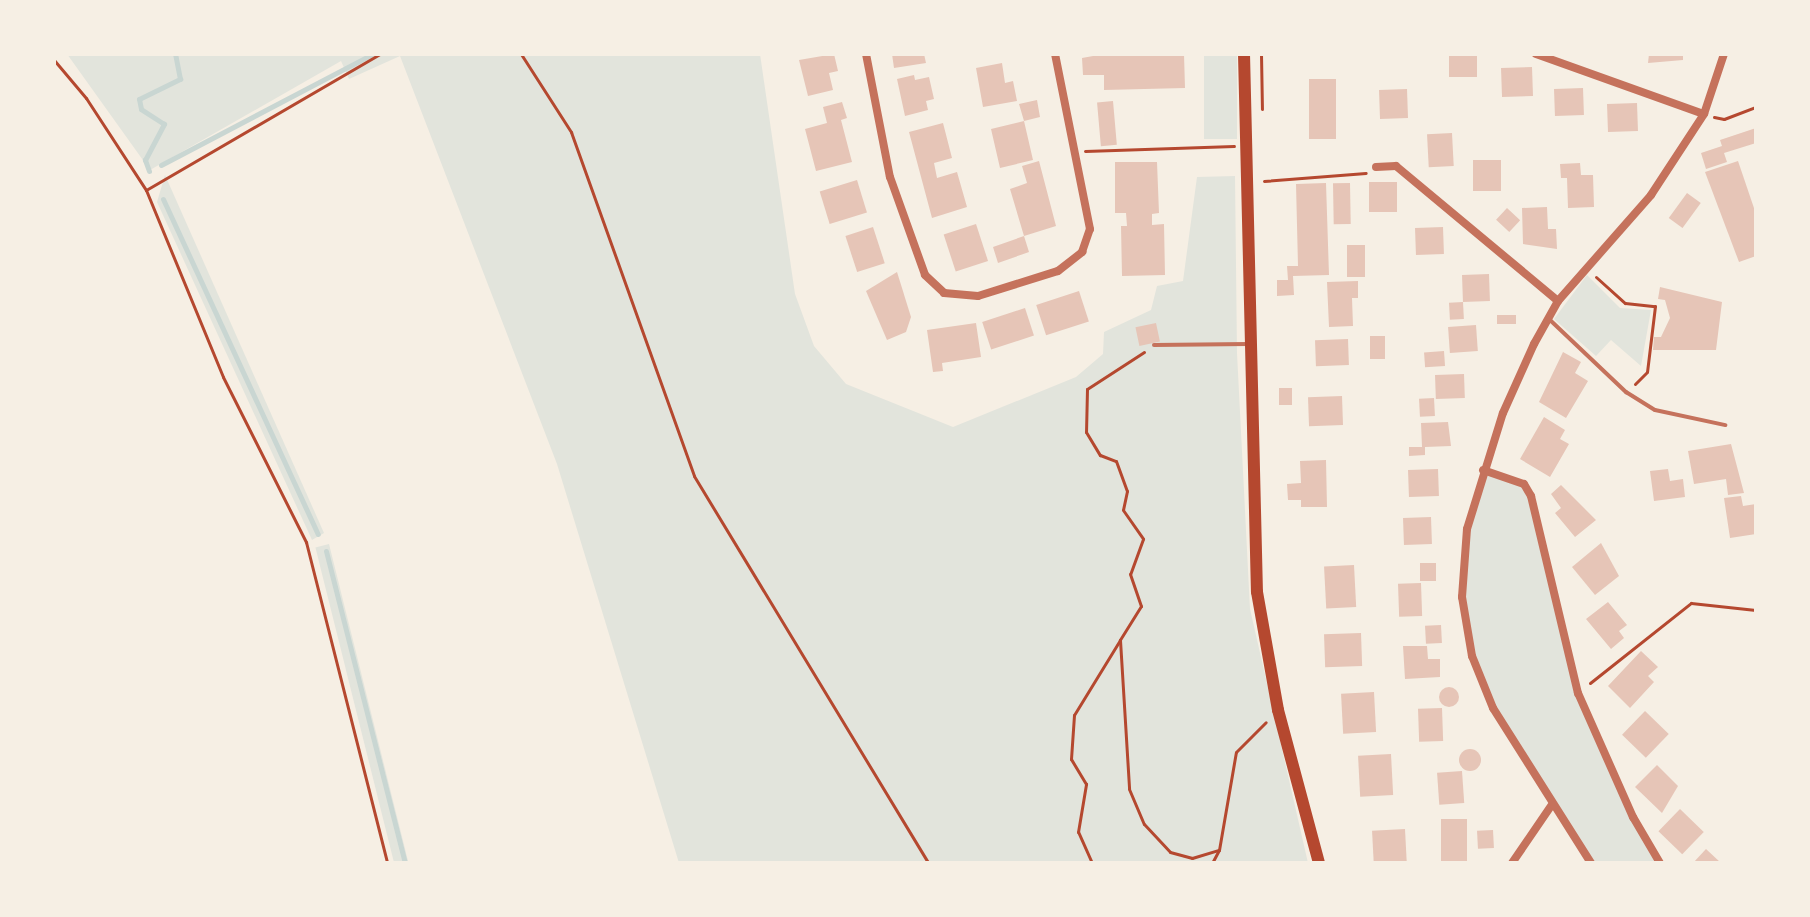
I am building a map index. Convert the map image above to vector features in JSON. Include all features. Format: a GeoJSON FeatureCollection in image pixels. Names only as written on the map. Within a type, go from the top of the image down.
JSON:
{"type":"FeatureCollection","features":[{"type":"Feature","properties":{"kind":"main road"},"geometry":{"type":"LineString","coordinates":[[1244,54],[1248,344],[1256,578],[1278,710],[1319,863]]}},
{"type":"Feature","properties":{"kind":"street"},"geometry":{"type":"LineString","coordinates":[[866,54],[890,177],[925,275],[944,293],[978,296],[1058,271],[1082,252],[1090,229],[1089,203],[1055,54]]}},
{"type":"Feature","properties":{"kind":"street"},"geometry":{"type":"LineString","coordinates":[[1536,54],[1704,114]]}},
{"type":"Feature","properties":{"kind":"street"},"geometry":{"type":"LineString","coordinates":[[1591,863],[1551,806],[1493,708],[1472,656],[1462,597],[1467,529],[1503,413],[1548,319],[1558,301],[1651,195],[1704,114],[1724,54]]}},
{"type":"Feature","properties":{"kind":"street"},"geometry":{"type":"LineString","coordinates":[[1376,167],[1396,166],[1558,301]]}},
{"type":"Feature","properties":{"kind":"street"},"geometry":{"type":"LineString","coordinates":[[1483,470],[1524,484],[1531,496],[1578,693],[1619,788],[1660,863]]}},
{"type":"Feature","properties":{"kind":"street"},"geometry":{"type":"LineString","coordinates":[[1512,863],[1551,806]]}},
{"type":"Feature","properties":{"kind":"lane"},"geometry":{"type":"LineString","coordinates":[[1548,319],[1626,392],[1680,419],[1725,425]]}},
{"type":"Feature","properties":{"kind":"lane"},"geometry":{"type":"LineString","coordinates":[[1154,345],[1248,344]]}},
{"type":"Feature","properties":{"kind":"path"},"geometry":{"type":"LineString","coordinates":[[146,190],[380,54]]}},
{"type":"Feature","properties":{"kind":"path"},"geometry":{"type":"LineString","coordinates":[[521,54],[571,132],[694,476],[928,863]]}},
{"type":"Feature","properties":{"kind":"path"},"geometry":{"type":"LineString","coordinates":[[54,60],[86,98],[146,190],[223,377],[306,542],[387,863]]}},
{"type":"Feature","properties":{"kind":"path"},"geometry":{"type":"LineString","coordinates":[[1704,114],[1724,119],[1756,107]]}},
{"type":"Feature","properties":{"kind":"path"},"geometry":{"type":"LineString","coordinates":[[1076,151],[1246,146]]}},
{"type":"Feature","properties":{"kind":"path"},"geometry":{"type":"LineString","coordinates":[[1264,181],[1363,175],[1376,167]]}},
{"type":"Feature","properties":{"kind":"path"},"geometry":{"type":"LineString","coordinates":[[1587,268],[1625,303],[1655,306],[1647,372],[1626,392]]}},
{"type":"Feature","properties":{"kind":"path"},"geometry":{"type":"LineString","coordinates":[[1092,863],[1078,832],[1086,784],[1071,759],[1074,715],[1141,606],[1130,574],[1143,539],[1123,510],[1127,491],[1116,461],[1100,455],[1086,432],[1087,389],[1154,345]]}},
{"type":"Feature","properties":{"kind":"path"},"geometry":{"type":"LineString","coordinates":[[1578,693],[1691,603],[1756,610]]}},
{"type":"Feature","properties":{"kind":"path"},"geometry":{"type":"LineString","coordinates":[[1120,640],[1129,789],[1144,824],[1170,852],[1192,858],[1219,850]]}},
{"type":"Feature","properties":{"kind":"path"},"geometry":{"type":"LineString","coordinates":[[1212,863],[1219,850],[1236,752],[1278,710]]}},
{"type":"Feature","properties":{"kind":"shaded area"},"geometry":{"type":"Polygon","coordinates":[[[67,54],[760,54],[795,294],[814,346],[846,384],[953,427],[1076,377],[1103,354],[1104,332],[1151,310],[1157,286],[1183,281],[1197,177],[1235,176],[1237,353],[1250,609],[1308,863],[679,863],[557,464],[400,56],[349,79],[341,61],[150,170],[67,54]]]}},
{"type":"Feature","properties":{"kind":"shaded area"},"geometry":{"type":"Polygon","coordinates":[[[1204,54],[1237,54],[1237,139],[1204,139],[1204,54]]]}},
{"type":"Feature","properties":{"kind":"shaded area"},"geometry":{"type":"Polygon","coordinates":[[[165,175],[324,533],[312,540],[157,202],[165,175]]]}},
{"type":"Feature","properties":{"kind":"shaded area"},"geometry":{"type":"Polygon","coordinates":[[[1587,275],[1620,308],[1651,310],[1641,366],[1611,340],[1596,356],[1554,319],[1587,275]]]}},
{"type":"Feature","properties":{"kind":"shaded area"},"geometry":{"type":"Polygon","coordinates":[[[1483,470],[1524,484],[1592,732],[1660,863],[1591,863],[1493,708],[1472,656],[1462,597],[1467,529],[1483,470]]]}},
{"type":"Feature","properties":{"kind":"shaded area"},"geometry":{"type":"Polygon","coordinates":[[[329,544],[409,863],[394,863],[315,547],[329,544]]]}},
{"type":"Feature","properties":{"kind":"building"},"geometry":{"type":"Polygon","coordinates":[[[834,54],[838,71],[829,73],[833,90],[808,96],[799,60],[834,54]]]}},
{"type":"Feature","properties":{"kind":"building"},"geometry":{"type":"Polygon","coordinates":[[[892,54],[924,54],[926,63],[894,68],[892,54]]]}},
{"type":"Feature","properties":{"kind":"building"},"geometry":{"type":"Polygon","coordinates":[[[1104,54],[1184,54],[1185,88],[1104,90],[1104,75],[1083,75],[1082,58],[1104,54]]]}},
{"type":"Feature","properties":{"kind":"building"},"geometry":{"type":"Polygon","coordinates":[[[1449,54],[1477,54],[1477,77],[1449,77],[1449,54]]]}},
{"type":"Feature","properties":{"kind":"building"},"geometry":{"type":"Polygon","coordinates":[[[1649,54],[1683,54],[1683,60],[1648,63],[1649,54]]]}},
{"type":"Feature","properties":{"kind":"building"},"geometry":{"type":"Polygon","coordinates":[[[1002,63],[1005,83],[1013,81],[1017,101],[983,107],[976,68],[1002,63]]]}},
{"type":"Feature","properties":{"kind":"building"},"geometry":{"type":"Polygon","coordinates":[[[1532,67],[1533,96],[1502,97],[1501,68],[1532,67]]]}},
{"type":"Feature","properties":{"kind":"building"},"geometry":{"type":"Polygon","coordinates":[[[914,75],[915,80],[929,77],[934,99],[926,101],[928,110],[905,116],[897,79],[914,75]]]}},
{"type":"Feature","properties":{"kind":"building"},"geometry":{"type":"Polygon","coordinates":[[[1309,79],[1336,79],[1336,139],[1309,139],[1309,79]]]}},
{"type":"Feature","properties":{"kind":"building"},"geometry":{"type":"Polygon","coordinates":[[[1583,88],[1584,115],[1555,116],[1554,89],[1583,88]]]}},
{"type":"Feature","properties":{"kind":"building"},"geometry":{"type":"Polygon","coordinates":[[[1407,89],[1408,118],[1380,119],[1379,90],[1407,89]]]}},
{"type":"Feature","properties":{"kind":"building"},"geometry":{"type":"Polygon","coordinates":[[[1037,100],[1040,117],[1024,121],[1019,104],[1037,100]]]}},
{"type":"Feature","properties":{"kind":"building"},"geometry":{"type":"Polygon","coordinates":[[[1113,101],[1117,145],[1101,146],[1097,102],[1113,101]]]}},
{"type":"Feature","properties":{"kind":"building"},"geometry":{"type":"Polygon","coordinates":[[[842,102],[847,118],[841,120],[852,162],[816,171],[805,129],[827,123],[823,107],[842,102]]]}},
{"type":"Feature","properties":{"kind":"building"},"geometry":{"type":"Polygon","coordinates":[[[1637,103],[1638,131],[1608,132],[1607,104],[1637,103]]]}},
{"type":"Feature","properties":{"kind":"building"},"geometry":{"type":"Polygon","coordinates":[[[1024,121],[1033,160],[1000,168],[991,129],[1024,121]]]}},
{"type":"Feature","properties":{"kind":"building"},"geometry":{"type":"Polygon","coordinates":[[[943,123],[952,158],[934,163],[937,178],[957,172],[967,207],[932,218],[909,132],[943,123]]]}},
{"type":"Feature","properties":{"kind":"building"},"geometry":{"type":"Polygon","coordinates":[[[1756,128],[1756,143],[1724,153],[1727,162],[1706,169],[1701,153],[1722,146],[1720,140],[1756,128]]]}},
{"type":"Feature","properties":{"kind":"building"},"geometry":{"type":"Polygon","coordinates":[[[1452,133],[1454,166],[1429,167],[1427,134],[1452,133]]]}},
{"type":"Feature","properties":{"kind":"building"},"geometry":{"type":"Polygon","coordinates":[[[1473,160],[1501,160],[1501,191],[1473,191],[1473,160]]]}},
{"type":"Feature","properties":{"kind":"building"},"geometry":{"type":"Polygon","coordinates":[[[1039,161],[1056,226],[1024,236],[1010,189],[1027,183],[1022,166],[1039,161]]]}},
{"type":"Feature","properties":{"kind":"building"},"geometry":{"type":"Polygon","coordinates":[[[1738,161],[1756,214],[1756,256],[1739,262],[1705,172],[1738,161]]]}},
{"type":"Feature","properties":{"kind":"building"},"geometry":{"type":"Polygon","coordinates":[[[1115,162],[1157,162],[1159,213],[1152,214],[1152,225],[1164,224],[1165,275],[1122,276],[1121,226],[1127,226],[1126,213],[1115,213],[1115,162]]]}},
{"type":"Feature","properties":{"kind":"building"},"geometry":{"type":"Polygon","coordinates":[[[1580,163],[1581,175],[1593,175],[1594,207],[1568,208],[1567,178],[1561,178],[1560,164],[1580,163]]]}},
{"type":"Feature","properties":{"kind":"building"},"geometry":{"type":"Polygon","coordinates":[[[857,180],[867,213],[830,224],[820,191],[857,180]]]}},
{"type":"Feature","properties":{"kind":"building"},"geometry":{"type":"Polygon","coordinates":[[[1369,182],[1397,182],[1397,212],[1369,212],[1369,182]]]}},
{"type":"Feature","properties":{"kind":"building"},"geometry":{"type":"Polygon","coordinates":[[[1326,183],[1329,275],[1293,276],[1294,295],[1277,296],[1277,280],[1288,280],[1287,266],[1298,266],[1296,184],[1326,183]]]}},
{"type":"Feature","properties":{"kind":"building"},"geometry":{"type":"Polygon","coordinates":[[[1333,183],[1350,183],[1351,224],[1334,224],[1333,183]]]}},
{"type":"Feature","properties":{"kind":"building"},"geometry":{"type":"Polygon","coordinates":[[[1687,193],[1701,203],[1683,228],[1669,218],[1687,193]]]}},
{"type":"Feature","properties":{"kind":"building"},"geometry":{"type":"Polygon","coordinates":[[[1547,207],[1548,229],[1556,229],[1557,249],[1523,244],[1522,208],[1547,207]]]}},
{"type":"Feature","properties":{"kind":"building"},"geometry":{"type":"Polygon","coordinates":[[[1507,208],[1520,220],[1509,232],[1496,220],[1507,208]]]}},
{"type":"Feature","properties":{"kind":"building"},"geometry":{"type":"Polygon","coordinates":[[[976,224],[988,261],[956,272],[944,235],[976,224]]]}},
{"type":"Feature","properties":{"kind":"building"},"geometry":{"type":"Polygon","coordinates":[[[873,227],[885,263],[857,272],[845,236],[873,227]]]}},
{"type":"Feature","properties":{"kind":"building"},"geometry":{"type":"Polygon","coordinates":[[[1443,227],[1444,254],[1416,255],[1415,228],[1443,227]]]}},
{"type":"Feature","properties":{"kind":"building"},"geometry":{"type":"Polygon","coordinates":[[[1024,236],[1029,252],[998,263],[993,247],[1024,236]]]}},
{"type":"Feature","properties":{"kind":"building"},"geometry":{"type":"Polygon","coordinates":[[[1347,245],[1365,245],[1365,277],[1347,277],[1347,245]]]}},
{"type":"Feature","properties":{"kind":"building"},"geometry":{"type":"Polygon","coordinates":[[[897,272],[911,317],[906,332],[887,340],[866,291],[897,272]]]}},
{"type":"Feature","properties":{"kind":"building"},"geometry":{"type":"Polygon","coordinates":[[[1489,274],[1490,301],[1463,302],[1462,275],[1489,274]]]}},
{"type":"Feature","properties":{"kind":"building"},"geometry":{"type":"Polygon","coordinates":[[[1358,281],[1358,298],[1352,298],[1353,326],[1329,327],[1327,282],[1358,281]]]}},
{"type":"Feature","properties":{"kind":"building"},"geometry":{"type":"Polygon","coordinates":[[[1660,287],[1722,302],[1716,350],[1653,350],[1654,337],[1661,337],[1670,318],[1665,300],[1658,299],[1660,287]]]}},
{"type":"Feature","properties":{"kind":"building"},"geometry":{"type":"Polygon","coordinates":[[[1079,291],[1089,321],[1046,335],[1036,305],[1079,291]]]}},
{"type":"Feature","properties":{"kind":"building"},"geometry":{"type":"Polygon","coordinates":[[[1463,302],[1464,319],[1450,320],[1449,303],[1463,302]]]}},
{"type":"Feature","properties":{"kind":"building"},"geometry":{"type":"Polygon","coordinates":[[[1025,308],[1034,336],[991,349],[982,322],[1025,308]]]}},
{"type":"Feature","properties":{"kind":"building"},"geometry":{"type":"Polygon","coordinates":[[[1497,315],[1516,315],[1516,324],[1497,324],[1497,315]]]}},
{"type":"Feature","properties":{"kind":"building"},"geometry":{"type":"Polygon","coordinates":[[[976,323],[981,357],[942,363],[943,371],[933,372],[927,330],[976,323]]]}},
{"type":"Feature","properties":{"kind":"building"},"geometry":{"type":"Polygon","coordinates":[[[1156,323],[1160,342],[1139,346],[1135,327],[1156,323]]]}},
{"type":"Feature","properties":{"kind":"building"},"geometry":{"type":"Polygon","coordinates":[[[1476,325],[1478,351],[1450,353],[1448,327],[1476,325]]]}},
{"type":"Feature","properties":{"kind":"building"},"geometry":{"type":"Polygon","coordinates":[[[1370,336],[1385,336],[1385,359],[1370,359],[1370,336]]]}},
{"type":"Feature","properties":{"kind":"building"},"geometry":{"type":"Polygon","coordinates":[[[1348,339],[1349,365],[1316,366],[1315,340],[1348,339]]]}},
{"type":"Feature","properties":{"kind":"building"},"geometry":{"type":"Polygon","coordinates":[[[1444,351],[1445,366],[1425,367],[1424,352],[1444,351]]]}},
{"type":"Feature","properties":{"kind":"building"},"geometry":{"type":"Polygon","coordinates":[[[1563,352],[1581,362],[1575,373],[1588,381],[1566,418],[1539,402],[1563,352]]]}},
{"type":"Feature","properties":{"kind":"building"},"geometry":{"type":"Polygon","coordinates":[[[1464,374],[1465,398],[1436,399],[1435,375],[1464,374]]]}},
{"type":"Feature","properties":{"kind":"building"},"geometry":{"type":"Polygon","coordinates":[[[1279,388],[1292,388],[1292,405],[1279,405],[1279,388]]]}},
{"type":"Feature","properties":{"kind":"building"},"geometry":{"type":"Polygon","coordinates":[[[1342,396],[1343,425],[1309,426],[1308,397],[1342,396]]]}},
{"type":"Feature","properties":{"kind":"building"},"geometry":{"type":"Polygon","coordinates":[[[1434,398],[1435,416],[1420,417],[1419,399],[1434,398]]]}},
{"type":"Feature","properties":{"kind":"building"},"geometry":{"type":"Polygon","coordinates":[[[1544,417],[1565,430],[1560,439],[1569,444],[1550,477],[1520,459],[1544,417]]]}},
{"type":"Feature","properties":{"kind":"building"},"geometry":{"type":"Polygon","coordinates":[[[1448,422],[1451,446],[1425,447],[1425,455],[1409,456],[1409,447],[1422,447],[1421,423],[1448,422]]]}},
{"type":"Feature","properties":{"kind":"building"},"geometry":{"type":"Polygon","coordinates":[[[1731,444],[1744,493],[1728,495],[1726,479],[1694,484],[1688,451],[1731,444]]]}},
{"type":"Feature","properties":{"kind":"building"},"geometry":{"type":"Polygon","coordinates":[[[1326,460],[1327,507],[1301,507],[1301,500],[1288,500],[1287,484],[1301,483],[1300,461],[1326,460]]]}},
{"type":"Feature","properties":{"kind":"building"},"geometry":{"type":"Polygon","coordinates":[[[1438,469],[1439,496],[1409,497],[1408,470],[1438,469]]]}},
{"type":"Feature","properties":{"kind":"building"},"geometry":{"type":"Polygon","coordinates":[[[1668,469],[1670,481],[1683,479],[1685,497],[1654,501],[1650,471],[1668,469]]]}},
{"type":"Feature","properties":{"kind":"building"},"geometry":{"type":"Polygon","coordinates":[[[1561,485],[1596,520],[1575,537],[1555,513],[1561,508],[1551,494],[1561,485]]]}},
{"type":"Feature","properties":{"kind":"building"},"geometry":{"type":"Polygon","coordinates":[[[1741,496],[1743,506],[1756,504],[1756,534],[1730,538],[1724,498],[1741,496]]]}},
{"type":"Feature","properties":{"kind":"building"},"geometry":{"type":"Polygon","coordinates":[[[1431,517],[1432,544],[1404,545],[1403,518],[1431,517]]]}},
{"type":"Feature","properties":{"kind":"building"},"geometry":{"type":"Polygon","coordinates":[[[1601,543],[1619,576],[1595,595],[1572,567],[1601,543]]]}},
{"type":"Feature","properties":{"kind":"building"},"geometry":{"type":"Polygon","coordinates":[[[1420,563],[1436,563],[1436,581],[1420,581],[1420,563]]]}},
{"type":"Feature","properties":{"kind":"building"},"geometry":{"type":"Polygon","coordinates":[[[1354,565],[1356,607],[1326,609],[1324,567],[1354,565]]]}},
{"type":"Feature","properties":{"kind":"building"},"geometry":{"type":"Polygon","coordinates":[[[1421,583],[1422,616],[1399,617],[1398,584],[1421,583]]]}},
{"type":"Feature","properties":{"kind":"building"},"geometry":{"type":"Polygon","coordinates":[[[1608,602],[1627,625],[1619,631],[1624,638],[1611,649],[1586,619],[1608,602]]]}},
{"type":"Feature","properties":{"kind":"building"},"geometry":{"type":"Polygon","coordinates":[[[1441,625],[1442,643],[1426,644],[1425,626],[1441,625]]]}},
{"type":"Feature","properties":{"kind":"building"},"geometry":{"type":"Polygon","coordinates":[[[1361,633],[1362,666],[1325,667],[1324,634],[1361,633]]]}},
{"type":"Feature","properties":{"kind":"building"},"geometry":{"type":"Polygon","coordinates":[[[1403,646],[1427,646],[1428,659],[1440,659],[1440,677],[1405,679],[1403,646]]]}},
{"type":"Feature","properties":{"kind":"building"},"geometry":{"type":"Polygon","coordinates":[[[1641,651],[1658,667],[1648,676],[1654,682],[1630,708],[1608,686],[1641,651]]]}},
{"type":"Feature","properties":{"kind":"building"},"geometry":{"type":"Polygon","coordinates":[[[1449,687],[1456,690],[1459,697],[1456,704],[1449,707],[1442,704],[1439,697],[1442,690],[1449,687]]]}},
{"type":"Feature","properties":{"kind":"building"},"geometry":{"type":"Polygon","coordinates":[[[1374,692],[1376,732],[1343,734],[1341,694],[1374,692]]]}},
{"type":"Feature","properties":{"kind":"building"},"geometry":{"type":"Polygon","coordinates":[[[1442,708],[1443,741],[1419,742],[1418,709],[1442,708]]]}},
{"type":"Feature","properties":{"kind":"building"},"geometry":{"type":"Polygon","coordinates":[[[1645,711],[1669,734],[1646,758],[1622,735],[1645,711]]]}},
{"type":"Feature","properties":{"kind":"building"},"geometry":{"type":"Polygon","coordinates":[[[1470,749],[1478,752],[1481,760],[1478,768],[1470,771],[1462,768],[1459,760],[1462,752],[1470,749]]]}},
{"type":"Feature","properties":{"kind":"building"},"geometry":{"type":"Polygon","coordinates":[[[1391,754],[1393,795],[1360,797],[1358,756],[1391,754]]]}},
{"type":"Feature","properties":{"kind":"building"},"geometry":{"type":"Polygon","coordinates":[[[1657,765],[1678,786],[1662,813],[1635,787],[1657,765]]]}},
{"type":"Feature","properties":{"kind":"building"},"geometry":{"type":"Polygon","coordinates":[[[1462,771],[1464,803],[1439,805],[1437,773],[1462,771]]]}},
{"type":"Feature","properties":{"kind":"building"},"geometry":{"type":"Polygon","coordinates":[[[1680,809],[1704,832],[1682,854],[1658,831],[1680,809]]]}},
{"type":"Feature","properties":{"kind":"building"},"geometry":{"type":"Polygon","coordinates":[[[1441,819],[1467,819],[1467,863],[1441,863],[1441,819]]]}},
{"type":"Feature","properties":{"kind":"building"},"geometry":{"type":"Polygon","coordinates":[[[1405,829],[1407,863],[1374,863],[1372,831],[1405,829]]]}},
{"type":"Feature","properties":{"kind":"building"},"geometry":{"type":"Polygon","coordinates":[[[1493,830],[1494,848],[1478,849],[1477,831],[1493,830]]]}},
{"type":"Feature","properties":{"kind":"building"},"geometry":{"type":"Polygon","coordinates":[[[1706,849],[1721,863],[1693,863],[1706,849]]]}},
{"type":"Feature","properties":{"kind":"waterway"},"geometry":{"type":"LineString","coordinates":[[149,171],[145,160],[164,124],[141,109],[139,99],[180,79],[175,54]]}},
{"type":"Feature","properties":{"kind":"waterway"},"geometry":{"type":"LineString","coordinates":[[161,165],[372,54]]}},
{"type":"Feature","properties":{"kind":"waterway"},"geometry":{"type":"LineString","coordinates":[[163,199],[318,534]]}},
{"type":"Feature","properties":{"kind":"waterway"},"geometry":{"type":"LineString","coordinates":[[326,551],[405,863]]}}]}
